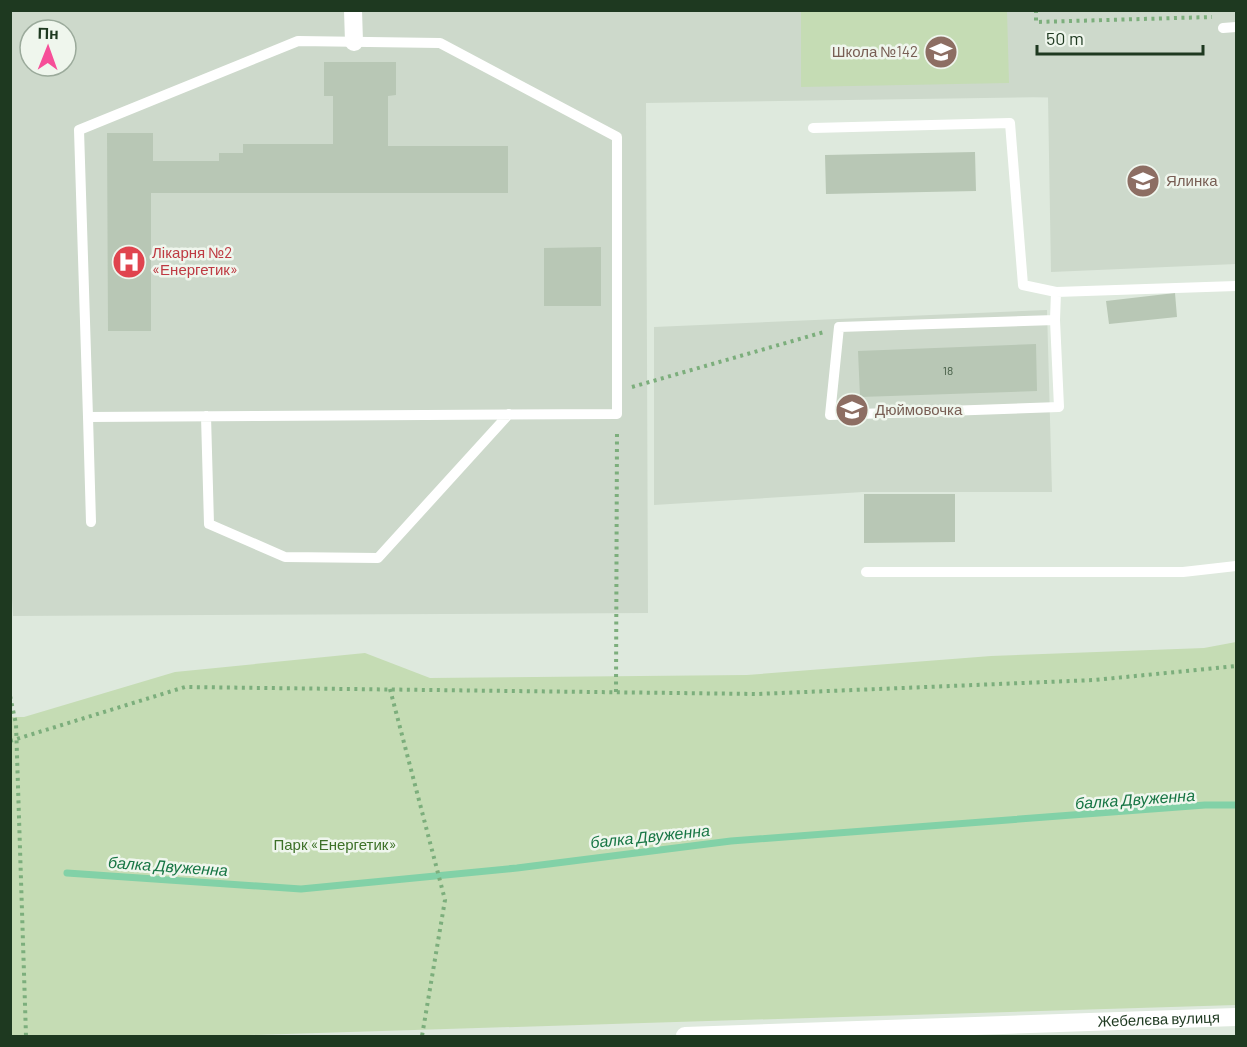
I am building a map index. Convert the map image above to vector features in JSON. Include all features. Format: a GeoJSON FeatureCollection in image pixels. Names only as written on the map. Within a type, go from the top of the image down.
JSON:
{"type":"FeatureCollection","features":[{"type":"Feature","properties":{"kind":"street"},"geometry":{"type":"LineString","coordinates":[[353,10],[354,42]]}},
{"type":"Feature","properties":{"kind":"street","name":"Жебелєва вулиця"},"geometry":{"type":"LineString","coordinates":[[685,1036],[1236,1017]]}},
{"type":"Feature","properties":{"kind":"lane"},"geometry":{"type":"LineString","coordinates":[[1223,28],[1236,27]]}},
{"type":"Feature","properties":{"kind":"lane"},"geometry":{"type":"LineString","coordinates":[[88,417],[617,414],[617,136],[440,43],[298,41],[79,130],[91,522]]}},
{"type":"Feature","properties":{"kind":"lane"},"geometry":{"type":"LineString","coordinates":[[813,128],[1010,123],[1023,285],[1056,292],[1236,286]]}},
{"type":"Feature","properties":{"kind":"lane"},"geometry":{"type":"LineString","coordinates":[[1055,320],[839,327],[830,415],[1059,407],[1056,292]]}},
{"type":"Feature","properties":{"kind":"lane"},"geometry":{"type":"LineString","coordinates":[[206,416],[209,524],[285,557],[378,558],[509,414]]}},
{"type":"Feature","properties":{"kind":"lane"},"geometry":{"type":"LineString","coordinates":[[866,572],[1183,572],[1236,566]]}},
{"type":"Feature","properties":{"kind":"path"},"geometry":{"type":"LineString","coordinates":[[1036,10],[1036,22],[1215,17]]}},
{"type":"Feature","properties":{"kind":"path"},"geometry":{"type":"LineString","coordinates":[[617,392],[839,327]]}},
{"type":"Feature","properties":{"kind":"path"},"geometry":{"type":"LineString","coordinates":[[616,692],[617,414]]}},
{"type":"Feature","properties":{"kind":"path"},"geometry":{"type":"LineString","coordinates":[[10,741],[185,687],[758,694],[1083,681],[1236,666]]}},
{"type":"Feature","properties":{"kind":"path"},"geometry":{"type":"LineString","coordinates":[[390,689],[445,900],[422,1036]]}},
{"type":"Feature","properties":{"kind":"path"},"geometry":{"type":"LineString","coordinates":[[10,696],[17,740],[26,1036]]}},
{"type":"Feature","properties":{"kind":"shaded area"},"geometry":{"type":"Polygon","coordinates":[[[10,11],[1236,11],[1236,264],[1051,272],[1048,97],[646,103],[648,613],[13,616],[10,564],[10,11]]]}},
{"type":"Feature","properties":{"kind":"shaded area","name":"Дюймовочка"},"geometry":{"type":"Polygon","coordinates":[[[1047,310],[1052,492],[863,492],[654,505],[654,327],[1047,310]]]}},
{"type":"Feature","properties":{"kind":"green space"},"geometry":{"type":"Polygon","coordinates":[[[801,11],[1007,11],[1009,83],[801,87],[801,11]]]}},
{"type":"Feature","properties":{"kind":"green space","name":"Парк «Енергетик»"},"geometry":{"type":"Polygon","coordinates":[[[1236,642],[1236,1005],[218,1036],[11,1036],[11,717],[24,717],[175,672],[365,653],[430,678],[747,675],[991,656],[1204,648],[1236,642]]]}},
{"type":"Feature","properties":{"kind":"building","name":"Лікарня №2 «Енергетик»"},"geometry":{"type":"Polygon","coordinates":[[[324,62],[396,62],[396,95],[388,96],[388,146],[508,146],[508,193],[151,193],[151,331],[108,331],[107,133],[153,133],[153,161],[219,161],[219,153],[243,153],[243,144],[333,144],[333,96],[324,96],[324,62]]]}},
{"type":"Feature","properties":{"kind":"building"},"geometry":{"type":"Polygon","coordinates":[[[975,152],[976,191],[826,194],[825,155],[975,152]]]}},
{"type":"Feature","properties":{"kind":"building"},"geometry":{"type":"Polygon","coordinates":[[[601,247],[601,306],[544,306],[544,248],[601,247]]]}},
{"type":"Feature","properties":{"kind":"building"},"geometry":{"type":"Polygon","coordinates":[[[1175,293],[1177,317],[1109,324],[1106,301],[1175,293]]]}},
{"type":"Feature","properties":{"kind":"building"},"geometry":{"type":"Polygon","coordinates":[[[1036,344],[1037,391],[860,397],[858,351],[1036,344]]]}},
{"type":"Feature","properties":{"kind":"building"},"geometry":{"type":"Polygon","coordinates":[[[864,494],[955,494],[955,542],[864,543],[864,494]]]}},
{"type":"Feature","properties":{"kind":"waterway","name":"балка Двуженна"},"geometry":{"type":"LineString","coordinates":[[67,873],[301,889],[517,868],[731,841],[1205,805],[1236,805]]}},
{"type":"Feature","properties":{"kind":"place","name":"Школа №142"},"geometry":{"type":"Point","coordinates":[941,52]}},
{"type":"Feature","properties":{"kind":"place","name":"Ялинка"},"geometry":{"type":"Point","coordinates":[1143,181]}},
{"type":"Feature","properties":{"kind":"place","name":"Лікарня №2 «Енергетик»"},"geometry":{"type":"Point","coordinates":[129,262]}},
{"type":"Feature","properties":{"kind":"place","name":"Дюймовочка"},"geometry":{"type":"Point","coordinates":[852,410]}}]}
